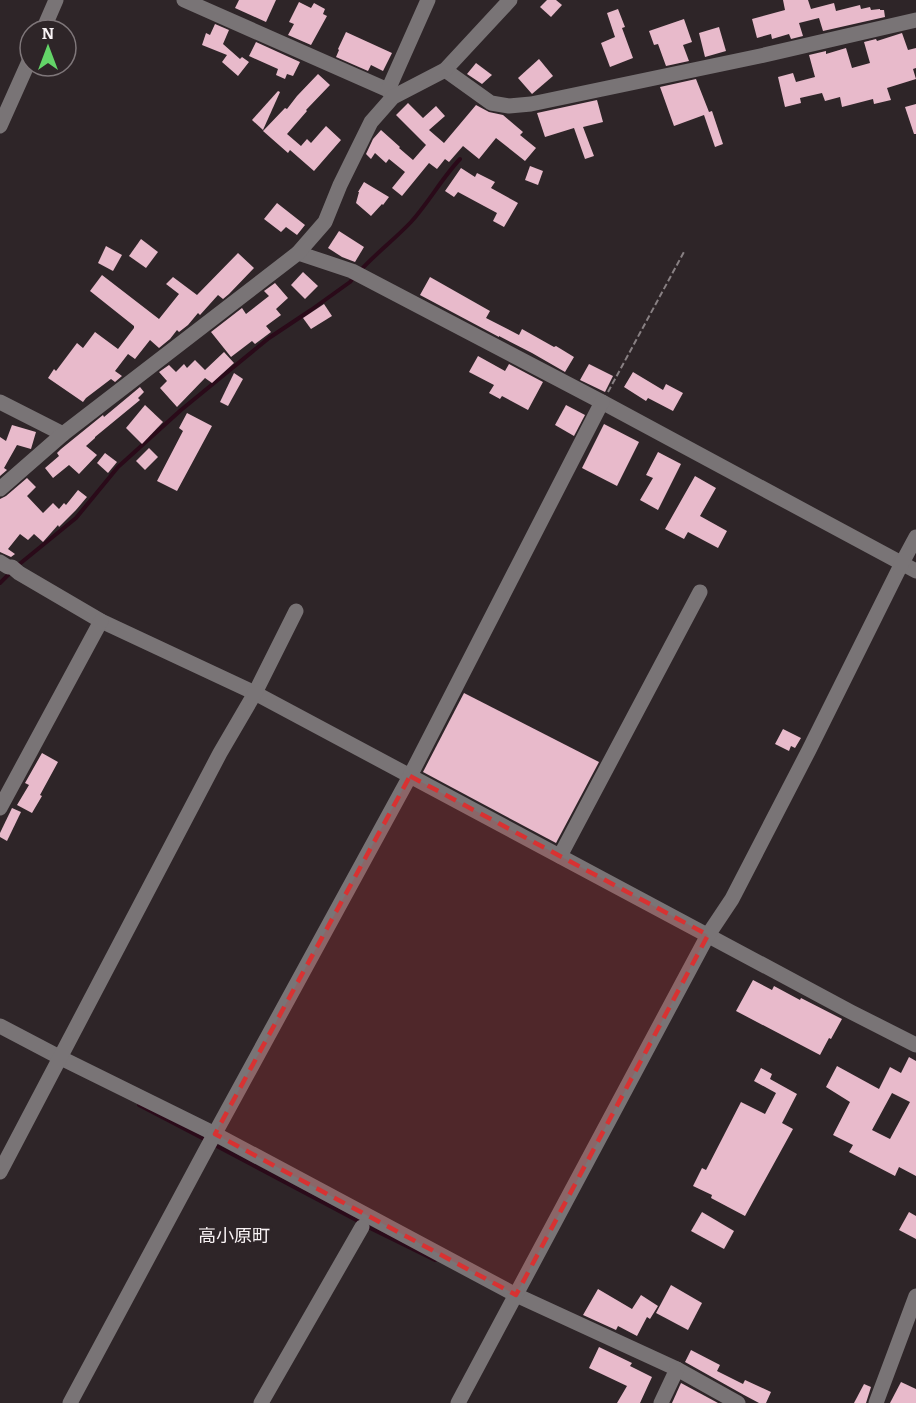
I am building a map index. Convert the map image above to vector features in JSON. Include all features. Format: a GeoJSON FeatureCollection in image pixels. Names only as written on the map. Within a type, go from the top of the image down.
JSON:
{"type":"FeatureCollection","features":[{"type":"Feature","properties":{"kind":"street"},"geometry":{"type":"LineString","coordinates":[[48,18],[56,0]]}},
{"type":"Feature","properties":{"kind":"street"},"geometry":{"type":"LineString","coordinates":[[184,0],[391,93],[445,70],[510,0]]}},
{"type":"Feature","properties":{"kind":"street"},"geometry":{"type":"LineString","coordinates":[[0,489],[63,434],[298,253],[325,222],[370,122],[391,93],[428,0]]}},
{"type":"Feature","properties":{"kind":"street"},"geometry":{"type":"LineString","coordinates":[[445,70],[491,103],[509,106],[531,104],[760,56],[916,20]]}},
{"type":"Feature","properties":{"kind":"street"},"geometry":{"type":"LineString","coordinates":[[0,126],[21,78]]}},
{"type":"Feature","properties":{"kind":"street"},"geometry":{"type":"LineString","coordinates":[[298,253],[357,274],[602,402],[916,571]]}},
{"type":"Feature","properties":{"kind":"street"},"geometry":{"type":"LineString","coordinates":[[0,402],[63,434]]}},
{"type":"Feature","properties":{"kind":"street"},"geometry":{"type":"LineString","coordinates":[[70,1403],[410,776],[602,402]]}},
{"type":"Feature","properties":{"kind":"street"},"geometry":{"type":"LineString","coordinates":[[458,1403],[708,935],[732,899],[810,750],[916,537]]}},
{"type":"Feature","properties":{"kind":"street"},"geometry":{"type":"LineString","coordinates":[[10,567],[101,621],[255,693],[916,1045]]}},
{"type":"Feature","properties":{"kind":"street"},"geometry":{"type":"LineString","coordinates":[[560,856],[700,592]]}},
{"type":"Feature","properties":{"kind":"street"},"geometry":{"type":"LineString","coordinates":[[0,1172],[296,612]]}},
{"type":"Feature","properties":{"kind":"street"},"geometry":{"type":"LineString","coordinates":[[0,808],[101,621]]}},
{"type":"Feature","properties":{"kind":"street"},"geometry":{"type":"LineString","coordinates":[[0,1026],[59,1061],[516,1295],[677,1369],[738,1403]]}},
{"type":"Feature","properties":{"kind":"street"},"geometry":{"type":"LineString","coordinates":[[261,1403],[362,1227]]}},
{"type":"Feature","properties":{"kind":"street"},"geometry":{"type":"LineString","coordinates":[[876,1403],[916,1296]]}},
{"type":"Feature","properties":{"kind":"street"},"geometry":{"type":"LineString","coordinates":[[661,1403],[677,1369]]}},
{"type":"Feature","properties":{"kind":"path"},"geometry":{"type":"LineString","coordinates":[[602,402],[685,250]]}},
{"type":"Feature","properties":{"kind":"highlighted area"},"geometry":{"type":"Polygon","coordinates":[[[410,776],[708,935],[516,1295],[215,1134],[410,776]]]}},
{"type":"Feature","properties":{"kind":"building"},"geometry":{"type":"Polygon","coordinates":[[[239,0],[276,0],[266,22],[235,8],[239,0]]]}},
{"type":"Feature","properties":{"kind":"building"},"geometry":{"type":"Polygon","coordinates":[[[547,0],[556,0],[562,5],[551,17],[540,7],[547,0]]]}},
{"type":"Feature","properties":{"kind":"building"},"geometry":{"type":"Polygon","coordinates":[[[783,0],[808,0],[811,9],[834,3],[836,11],[860,5],[861,9],[870,7],[871,10],[884,10],[885,17],[823,31],[819,18],[799,23],[803,36],[791,39],[789,34],[772,39],[771,34],[757,38],[752,19],[785,10],[783,0]]]}},
{"type":"Feature","properties":{"kind":"building"},"geometry":{"type":"Polygon","coordinates":[[[299,2],[311,8],[314,3],[325,9],[323,14],[327,16],[311,45],[288,35],[294,24],[289,22],[299,2]]]}},
{"type":"Feature","properties":{"kind":"building"},"geometry":{"type":"Polygon","coordinates":[[[618,9],[633,58],[610,67],[601,43],[615,37],[607,13],[618,9]]]}},
{"type":"Feature","properties":{"kind":"building"},"geometry":{"type":"Polygon","coordinates":[[[684,19],[692,42],[683,45],[689,61],[666,66],[658,44],[654,45],[649,31],[684,19]]]}},
{"type":"Feature","properties":{"kind":"building"},"geometry":{"type":"Polygon","coordinates":[[[215,24],[229,30],[223,44],[240,59],[242,57],[249,62],[238,76],[222,62],[227,55],[202,45],[206,33],[210,35],[215,24]]]}},
{"type":"Feature","properties":{"kind":"building"},"geometry":{"type":"Polygon","coordinates":[[[719,27],[726,51],[705,57],[699,33],[719,27]]]}},
{"type":"Feature","properties":{"kind":"building"},"geometry":{"type":"Polygon","coordinates":[[[346,32],[392,53],[383,71],[371,65],[368,71],[336,57],[346,32]]]}},
{"type":"Feature","properties":{"kind":"building"},"geometry":{"type":"Polygon","coordinates":[[[902,33],[908,50],[916,48],[916,68],[913,69],[916,79],[887,88],[891,100],[874,104],[873,99],[842,107],[840,97],[825,101],[822,93],[800,98],[801,103],[785,107],[778,77],[793,73],[796,82],[815,77],[809,55],[826,51],[826,54],[846,48],[852,68],[870,63],[864,42],[876,39],[877,41],[902,33]]]}},
{"type":"Feature","properties":{"kind":"building"},"geometry":{"type":"Polygon","coordinates":[[[256,42],[300,62],[293,76],[287,74],[285,79],[276,75],[278,69],[249,56],[256,42]]]}},
{"type":"Feature","properties":{"kind":"building"},"geometry":{"type":"Polygon","coordinates":[[[539,59],[553,76],[532,94],[518,78],[539,59]]]}},
{"type":"Feature","properties":{"kind":"building"},"geometry":{"type":"Polygon","coordinates":[[[476,63],[492,75],[482,84],[467,74],[476,63]]]}},
{"type":"Feature","properties":{"kind":"building"},"geometry":{"type":"Polygon","coordinates":[[[318,74],[330,85],[287,134],[301,146],[307,139],[311,143],[326,126],[341,140],[314,171],[290,150],[288,153],[263,131],[285,108],[287,109],[318,74]]]}},
{"type":"Feature","properties":{"kind":"building"},"geometry":{"type":"Polygon","coordinates":[[[696,79],[709,112],[712,111],[723,144],[715,147],[704,115],[674,126],[660,87],[696,79]]]}},
{"type":"Feature","properties":{"kind":"building"},"geometry":{"type":"Polygon","coordinates":[[[278,91],[280,92],[263,130],[252,120],[278,91]]]}},
{"type":"Feature","properties":{"kind":"building"},"geometry":{"type":"Polygon","coordinates":[[[597,100],[603,122],[583,127],[594,156],[585,159],[574,128],[545,137],[537,113],[597,100]]]}},
{"type":"Feature","properties":{"kind":"building"},"geometry":{"type":"Polygon","coordinates":[[[408,103],[423,118],[436,106],[445,116],[429,130],[444,143],[476,105],[489,112],[503,115],[523,132],[520,135],[536,148],[525,161],[496,138],[479,159],[463,146],[449,162],[445,159],[437,169],[429,163],[402,196],[392,188],[405,172],[389,159],[386,163],[375,153],[371,159],[366,154],[373,139],[381,130],[413,160],[426,145],[396,115],[408,103]]]}},
{"type":"Feature","properties":{"kind":"building"},"geometry":{"type":"Polygon","coordinates":[[[916,104],[916,134],[914,134],[905,107],[916,104]]]}},
{"type":"Feature","properties":{"kind":"building"},"geometry":{"type":"Polygon","coordinates":[[[530,166],[543,171],[538,185],[525,180],[530,166]]]}},
{"type":"Feature","properties":{"kind":"building"},"geometry":{"type":"Polygon","coordinates":[[[461,168],[475,177],[477,173],[495,182],[491,188],[518,203],[504,227],[493,221],[497,213],[458,192],[454,197],[445,191],[461,168]]]}},
{"type":"Feature","properties":{"kind":"building"},"geometry":{"type":"Polygon","coordinates":[[[364,182],[389,197],[371,216],[356,203],[358,192],[364,182]]]}},
{"type":"Feature","properties":{"kind":"building"},"geometry":{"type":"Polygon","coordinates":[[[277,203],[305,225],[297,235],[286,227],[281,232],[264,219],[277,203]]]}},
{"type":"Feature","properties":{"kind":"building"},"geometry":{"type":"Polygon","coordinates":[[[339,231],[364,247],[355,262],[328,248],[339,231]]]}},
{"type":"Feature","properties":{"kind":"building"},"geometry":{"type":"Polygon","coordinates":[[[141,239],[158,252],[146,268],[129,256],[141,239]]]}},
{"type":"Feature","properties":{"kind":"building"},"geometry":{"type":"Polygon","coordinates":[[[106,246],[122,255],[113,271],[98,263],[106,246]]]}},
{"type":"Feature","properties":{"kind":"building"},"geometry":{"type":"Polygon","coordinates":[[[238,253],[254,268],[229,294],[223,299],[218,295],[200,315],[198,313],[188,325],[179,332],[177,330],[159,348],[150,340],[135,359],[128,354],[115,371],[122,376],[115,382],[111,379],[83,402],[48,378],[77,343],[83,348],[95,332],[118,349],[134,328],[90,291],[102,275],[159,319],[179,294],[166,284],[173,277],[197,295],[238,253]]]}},
{"type":"Feature","properties":{"kind":"building"},"geometry":{"type":"Polygon","coordinates":[[[303,272],[318,286],[305,299],[291,285],[303,272]]]}},
{"type":"Feature","properties":{"kind":"building"},"geometry":{"type":"Polygon","coordinates":[[[430,277],[490,311],[486,318],[519,335],[522,329],[574,357],[565,372],[420,295],[430,277]]]}},
{"type":"Feature","properties":{"kind":"building"},"geometry":{"type":"Polygon","coordinates":[[[275,283],[288,298],[276,309],[281,315],[266,326],[271,332],[255,344],[252,341],[231,357],[211,332],[242,308],[246,314],[269,296],[264,291],[275,283]]]}},
{"type":"Feature","properties":{"kind":"building"},"geometry":{"type":"Polygon","coordinates":[[[324,304],[332,316],[311,329],[303,318],[324,304]]]}},
{"type":"Feature","properties":{"kind":"building"},"geometry":{"type":"Polygon","coordinates":[[[224,352],[234,363],[212,383],[205,378],[177,407],[160,388],[167,381],[159,372],[169,365],[176,372],[184,364],[187,368],[195,360],[205,370],[224,352]]]}},
{"type":"Feature","properties":{"kind":"building"},"geometry":{"type":"Polygon","coordinates":[[[478,356],[505,371],[509,364],[543,382],[528,410],[502,396],[500,399],[489,393],[494,385],[469,372],[478,356]]]}},
{"type":"Feature","properties":{"kind":"building"},"geometry":{"type":"Polygon","coordinates":[[[589,364],[613,376],[605,392],[580,380],[589,364]]]}},
{"type":"Feature","properties":{"kind":"building"},"geometry":{"type":"Polygon","coordinates":[[[633,372],[663,390],[666,384],[683,393],[673,411],[648,398],[646,401],[624,387],[633,372]]]}},
{"type":"Feature","properties":{"kind":"building"},"geometry":{"type":"Polygon","coordinates":[[[234,373],[243,379],[228,406],[220,402],[234,373]]]}},
{"type":"Feature","properties":{"kind":"building"},"geometry":{"type":"Polygon","coordinates":[[[140,387],[144,392],[138,398],[140,400],[86,446],[97,455],[79,474],[69,465],[53,478],[45,468],[59,456],[57,453],[140,387]]]}},
{"type":"Feature","properties":{"kind":"building"},"geometry":{"type":"Polygon","coordinates":[[[145,405],[163,422],[142,444],[126,428],[145,405]]]}},
{"type":"Feature","properties":{"kind":"building"},"geometry":{"type":"Polygon","coordinates":[[[566,405],[585,415],[574,436],[555,425],[566,405]]]}},
{"type":"Feature","properties":{"kind":"building"},"geometry":{"type":"Polygon","coordinates":[[[187,413],[212,426],[177,491],[157,481],[183,431],[179,428],[187,413]]]}},
{"type":"Feature","properties":{"kind":"building"},"geometry":{"type":"Polygon","coordinates":[[[604,424],[639,442],[617,486],[582,468],[604,424]]]}},
{"type":"Feature","properties":{"kind":"building"},"geometry":{"type":"Polygon","coordinates":[[[12,425],[36,432],[31,449],[17,445],[4,468],[7,470],[0,476],[0,437],[6,441],[12,425]]]}},
{"type":"Feature","properties":{"kind":"building"},"geometry":{"type":"Polygon","coordinates":[[[149,448],[158,457],[145,470],[136,461],[149,448]]]}},
{"type":"Feature","properties":{"kind":"building"},"geometry":{"type":"Polygon","coordinates":[[[658,452],[681,464],[658,510],[640,500],[653,478],[646,475],[658,452]]]}},
{"type":"Feature","properties":{"kind":"building"},"geometry":{"type":"Polygon","coordinates":[[[105,453],[117,462],[108,473],[97,463],[105,453]]]}},
{"type":"Feature","properties":{"kind":"building"},"geometry":{"type":"Polygon","coordinates":[[[695,476],[716,488],[700,516],[727,531],[718,548],[688,532],[684,539],[665,529],[695,476]]]}},
{"type":"Feature","properties":{"kind":"building"},"geometry":{"type":"Polygon","coordinates":[[[27,478],[36,487],[27,496],[43,513],[53,503],[59,509],[64,503],[66,505],[78,490],[87,497],[43,542],[34,534],[28,540],[20,534],[8,549],[15,554],[11,557],[0,552],[0,499],[27,478]]]}},
{"type":"Feature","properties":{"kind":"building"},"geometry":{"type":"Polygon","coordinates":[[[464,693],[599,762],[556,843],[423,772],[464,693]]]}},
{"type":"Feature","properties":{"kind":"building"},"geometry":{"type":"Polygon","coordinates":[[[783,729],[801,738],[795,748],[791,746],[789,751],[775,744],[783,729]]]}},
{"type":"Feature","properties":{"kind":"building"},"geometry":{"type":"Polygon","coordinates":[[[42,753],[58,762],[32,813],[17,805],[29,785],[25,783],[42,753]]]}},
{"type":"Feature","properties":{"kind":"building"},"geometry":{"type":"Polygon","coordinates":[[[12,808],[21,812],[7,841],[0,837],[0,833],[12,808]]]}},
{"type":"Feature","properties":{"kind":"building"},"geometry":{"type":"Polygon","coordinates":[[[753,980],[772,990],[774,986],[842,1019],[820,1055],[736,1011],[753,980]]]}},
{"type":"Feature","properties":{"kind":"building"},"geometry":{"type":"Polygon","coordinates":[[[909,1057],[916,1061],[916,1176],[899,1167],[895,1176],[849,1152],[853,1145],[833,1135],[850,1102],[826,1087],[837,1066],[879,1089],[890,1067],[901,1073],[909,1057]],[[892,1093],[872,1130],[890,1139],[910,1102],[892,1093]]]}},
{"type":"Feature","properties":{"kind":"building"},"geometry":{"type":"Polygon","coordinates":[[[761,1068],[772,1074],[770,1079],[797,1094],[782,1123],[793,1129],[745,1216],[693,1186],[702,1168],[706,1170],[741,1102],[765,1114],[776,1093],[754,1081],[761,1068]]]}},
{"type":"Feature","properties":{"kind":"building"},"geometry":{"type":"Polygon","coordinates":[[[702,1212],[734,1231],[724,1249],[691,1231],[702,1212]]]}},
{"type":"Feature","properties":{"kind":"building"},"geometry":{"type":"Polygon","coordinates":[[[909,1212],[916,1216],[916,1239],[899,1230],[909,1212]]]}},
{"type":"Feature","properties":{"kind":"building"},"geometry":{"type":"Polygon","coordinates":[[[671,1285],[702,1303],[688,1330],[656,1313],[671,1285]]]}},
{"type":"Feature","properties":{"kind":"building"},"geometry":{"type":"Polygon","coordinates":[[[598,1289],[632,1309],[641,1295],[658,1306],[650,1319],[647,1317],[637,1336],[618,1326],[616,1330],[583,1315],[598,1289]]]}},
{"type":"Feature","properties":{"kind":"building"},"geometry":{"type":"Polygon","coordinates":[[[599,1347],[632,1363],[630,1366],[652,1377],[640,1403],[617,1403],[627,1386],[589,1368],[599,1347]]]}},
{"type":"Feature","properties":{"kind":"building"},"geometry":{"type":"Polygon","coordinates":[[[691,1350],[720,1365],[717,1371],[743,1384],[745,1380],[771,1392],[766,1403],[759,1403],[685,1362],[691,1350]]]}},
{"type":"Feature","properties":{"kind":"building"},"geometry":{"type":"Polygon","coordinates":[[[901,1382],[916,1389],[916,1403],[890,1403],[901,1382]]]}},
{"type":"Feature","properties":{"kind":"building"},"geometry":{"type":"Polygon","coordinates":[[[681,1383],[718,1403],[672,1403],[681,1383]]]}},
{"type":"Feature","properties":{"kind":"building"},"geometry":{"type":"Polygon","coordinates":[[[864,1384],[871,1387],[866,1403],[854,1403],[864,1384]]]}},
{"type":"Feature","properties":{"kind":"waterway"},"geometry":{"type":"LineString","coordinates":[[359,272],[411,222],[460,159]]}},
{"type":"Feature","properties":{"kind":"waterway"},"geometry":{"type":"LineString","coordinates":[[17,566],[76,518],[118,467],[181,410],[269,338],[354,277]]}},
{"type":"Feature","properties":{"kind":"waterway"},"geometry":{"type":"LineString","coordinates":[[0,583],[12,571]]}},
{"type":"Feature","properties":{"kind":"waterway"},"geometry":{"type":"LineString","coordinates":[[139,1105],[206,1140]]}},
{"type":"Feature","properties":{"kind":"waterway"},"geometry":{"type":"LineString","coordinates":[[213,1144],[360,1222]]}},
{"type":"Feature","properties":{"kind":"waterway"},"geometry":{"type":"LineString","coordinates":[[366,1226],[435,1260]]}},
{"type":"Feature","properties":{"kind":"district","name":"高小原町"},"geometry":{"type":"Point","coordinates":[234,1236]}}]}
